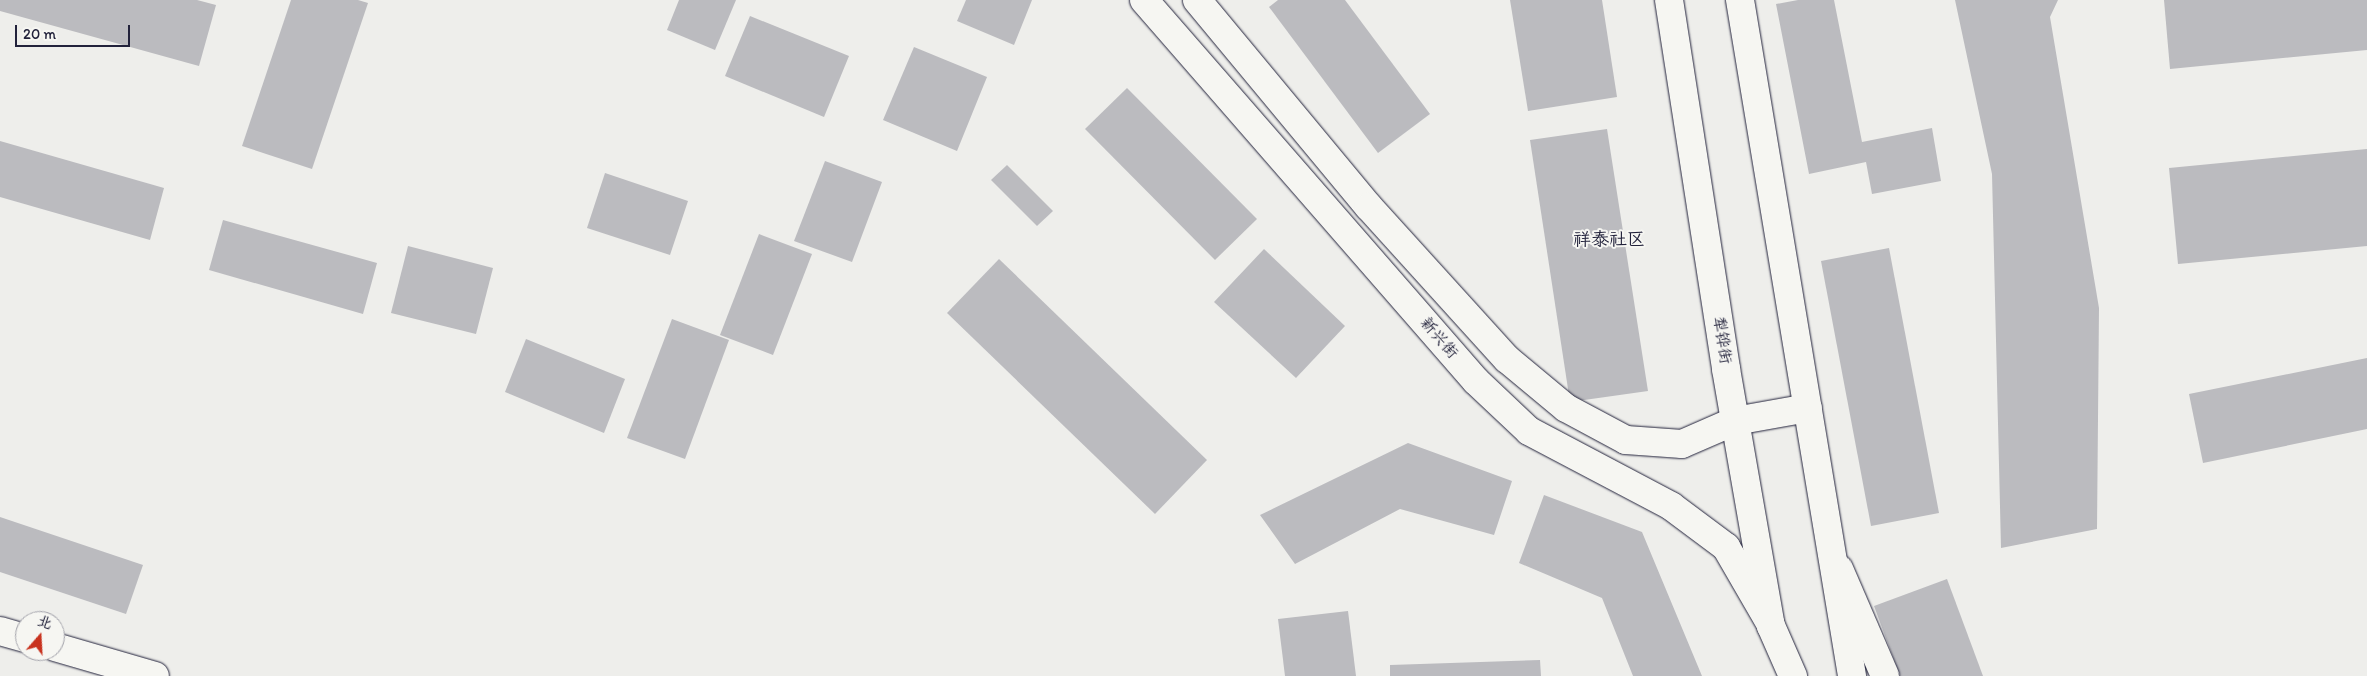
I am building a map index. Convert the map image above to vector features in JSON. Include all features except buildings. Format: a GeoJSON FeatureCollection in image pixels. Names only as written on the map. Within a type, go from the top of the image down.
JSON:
{"type":"FeatureCollection","features":[{"type":"Feature","properties":{"kind":"street","name":"新兴街"},"geometry":{"type":"LineString","coordinates":[[1144,0],[1476,381],[1529,431],[1671,506],[1726,547],[1771,626]]}},
{"type":"Feature","properties":{"kind":"street","name":"犁铧街"},"geometry":{"type":"LineString","coordinates":[[1670,0],[1735,421],[1771,626],[1793,676]]}},
{"type":"Feature","properties":{"kind":"street"},"geometry":{"type":"LineString","coordinates":[[1740,0],[1852,676]]}},
{"type":"Feature","properties":{"kind":"street"},"geometry":{"type":"LineString","coordinates":[[1199,1],[1369,207],[1507,359],[1566,408],[1626,440],[1682,444],[1735,421],[1808,408]]}},
{"type":"Feature","properties":{"kind":"street"},"geometry":{"type":"LineString","coordinates":[[1832,551],[1885,676]]}},
{"type":"Feature","properties":{"kind":"street"},"geometry":{"type":"LineString","coordinates":[[1771,626],[1778,676]]}},
{"type":"Feature","properties":{"kind":"street"},"geometry":{"type":"LineString","coordinates":[[0,631],[15,635]]}},
{"type":"Feature","properties":{"kind":"street"},"geometry":{"type":"LineString","coordinates":[[65,650],[155,676]]}},
{"type":"Feature","properties":{"kind":"district","name":"祥泰社区"},"geometry":{"type":"Point","coordinates":[1609,239]}}]}
